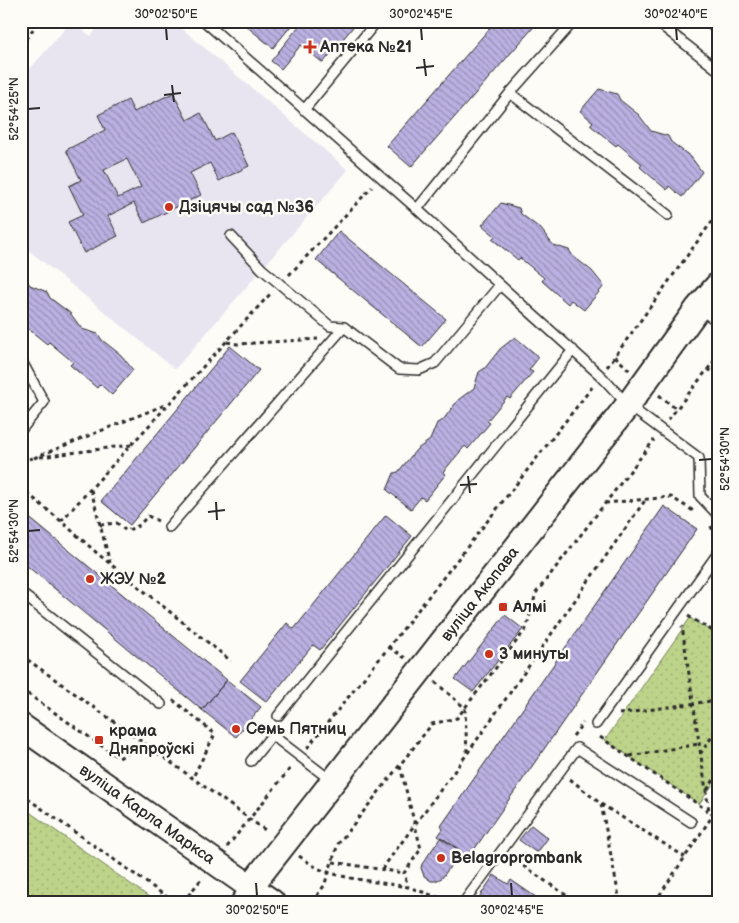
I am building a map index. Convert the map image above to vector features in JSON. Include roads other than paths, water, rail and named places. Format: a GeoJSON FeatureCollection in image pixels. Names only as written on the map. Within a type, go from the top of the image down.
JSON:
{"type":"FeatureCollection","features":[{"type":"Feature","properties":{"kind":"main road","name":"вуліца Акопава"},"geometry":{"type":"LineString","coordinates":[[245,894],[628,405],[698,308],[718,285]]}},
{"type":"Feature","properties":{"kind":"main road","name":"вуліца Карла Маркса"},"geometry":{"type":"LineString","coordinates":[[21,726],[245,894],[272,902]]}},
{"type":"Feature","properties":{"kind":"lane"},"geometry":{"type":"LineString","coordinates":[[204,21],[573,350],[628,405],[699,458],[700,496],[718,515]]}},
{"type":"Feature","properties":{"kind":"lane"},"geometry":{"type":"LineString","coordinates":[[304,110],[377,21]]}},
{"type":"Feature","properties":{"kind":"lane"},"geometry":{"type":"LineString","coordinates":[[417,209],[510,92],[574,21]]}},
{"type":"Feature","properties":{"kind":"lane"},"geometry":{"type":"LineString","coordinates":[[656,21],[718,70]]}},
{"type":"Feature","properties":{"kind":"lane"},"geometry":{"type":"LineString","coordinates":[[510,92],[668,215]]}},
{"type":"Feature","properties":{"kind":"lane"},"geometry":{"type":"LineString","coordinates":[[231,236],[262,269],[330,326],[344,327],[399,369],[419,370],[434,363],[500,285]]}},
{"type":"Feature","properties":{"kind":"lane"},"geometry":{"type":"LineString","coordinates":[[698,308],[718,322]]}},
{"type":"Feature","properties":{"kind":"lane"},"geometry":{"type":"LineString","coordinates":[[169,527],[344,327]]}},
{"type":"Feature","properties":{"kind":"lane"},"geometry":{"type":"LineString","coordinates":[[278,716],[573,350]]}},
{"type":"Feature","properties":{"kind":"lane"},"geometry":{"type":"LineString","coordinates":[[21,360],[44,402],[21,430]]}},
{"type":"Feature","properties":{"kind":"lane"},"geometry":{"type":"LineString","coordinates":[[596,724],[677,610],[715,550]]}},
{"type":"Feature","properties":{"kind":"lane"},"geometry":{"type":"LineString","coordinates":[[21,593],[161,704]]}},
{"type":"Feature","properties":{"kind":"lane"},"geometry":{"type":"LineString","coordinates":[[251,761],[272,735],[333,782]]}},
{"type":"Feature","properties":{"kind":"lane"},"geometry":{"type":"LineString","coordinates":[[464,902],[577,748],[691,822]]}},
{"type":"Feature","properties":{"kind":"place","name":"Аптека №21"},"geometry":{"type":"Point","coordinates":[310,47]}},
{"type":"Feature","properties":{"kind":"place","name":"Дзіцячы сад №36"},"geometry":{"type":"Point","coordinates":[169,207]}},
{"type":"Feature","properties":{"kind":"place","name":"ЖЭУ №2"},"geometry":{"type":"Point","coordinates":[90,579]}},
{"type":"Feature","properties":{"kind":"place","name":"Алмі"},"geometry":{"type":"Point","coordinates":[503,607]}},
{"type":"Feature","properties":{"kind":"place","name":"3 минуты"},"geometry":{"type":"Point","coordinates":[489,654]}},
{"type":"Feature","properties":{"kind":"place","name":"Семь Пятниц"},"geometry":{"type":"Point","coordinates":[236,729]}},
{"type":"Feature","properties":{"kind":"place","name":"крама Дняпроўскі"},"geometry":{"type":"Point","coordinates":[99,740]}},
{"type":"Feature","properties":{"kind":"place","name":"Belagroprombank"},"geometry":{"type":"Point","coordinates":[441,858]}}]}
